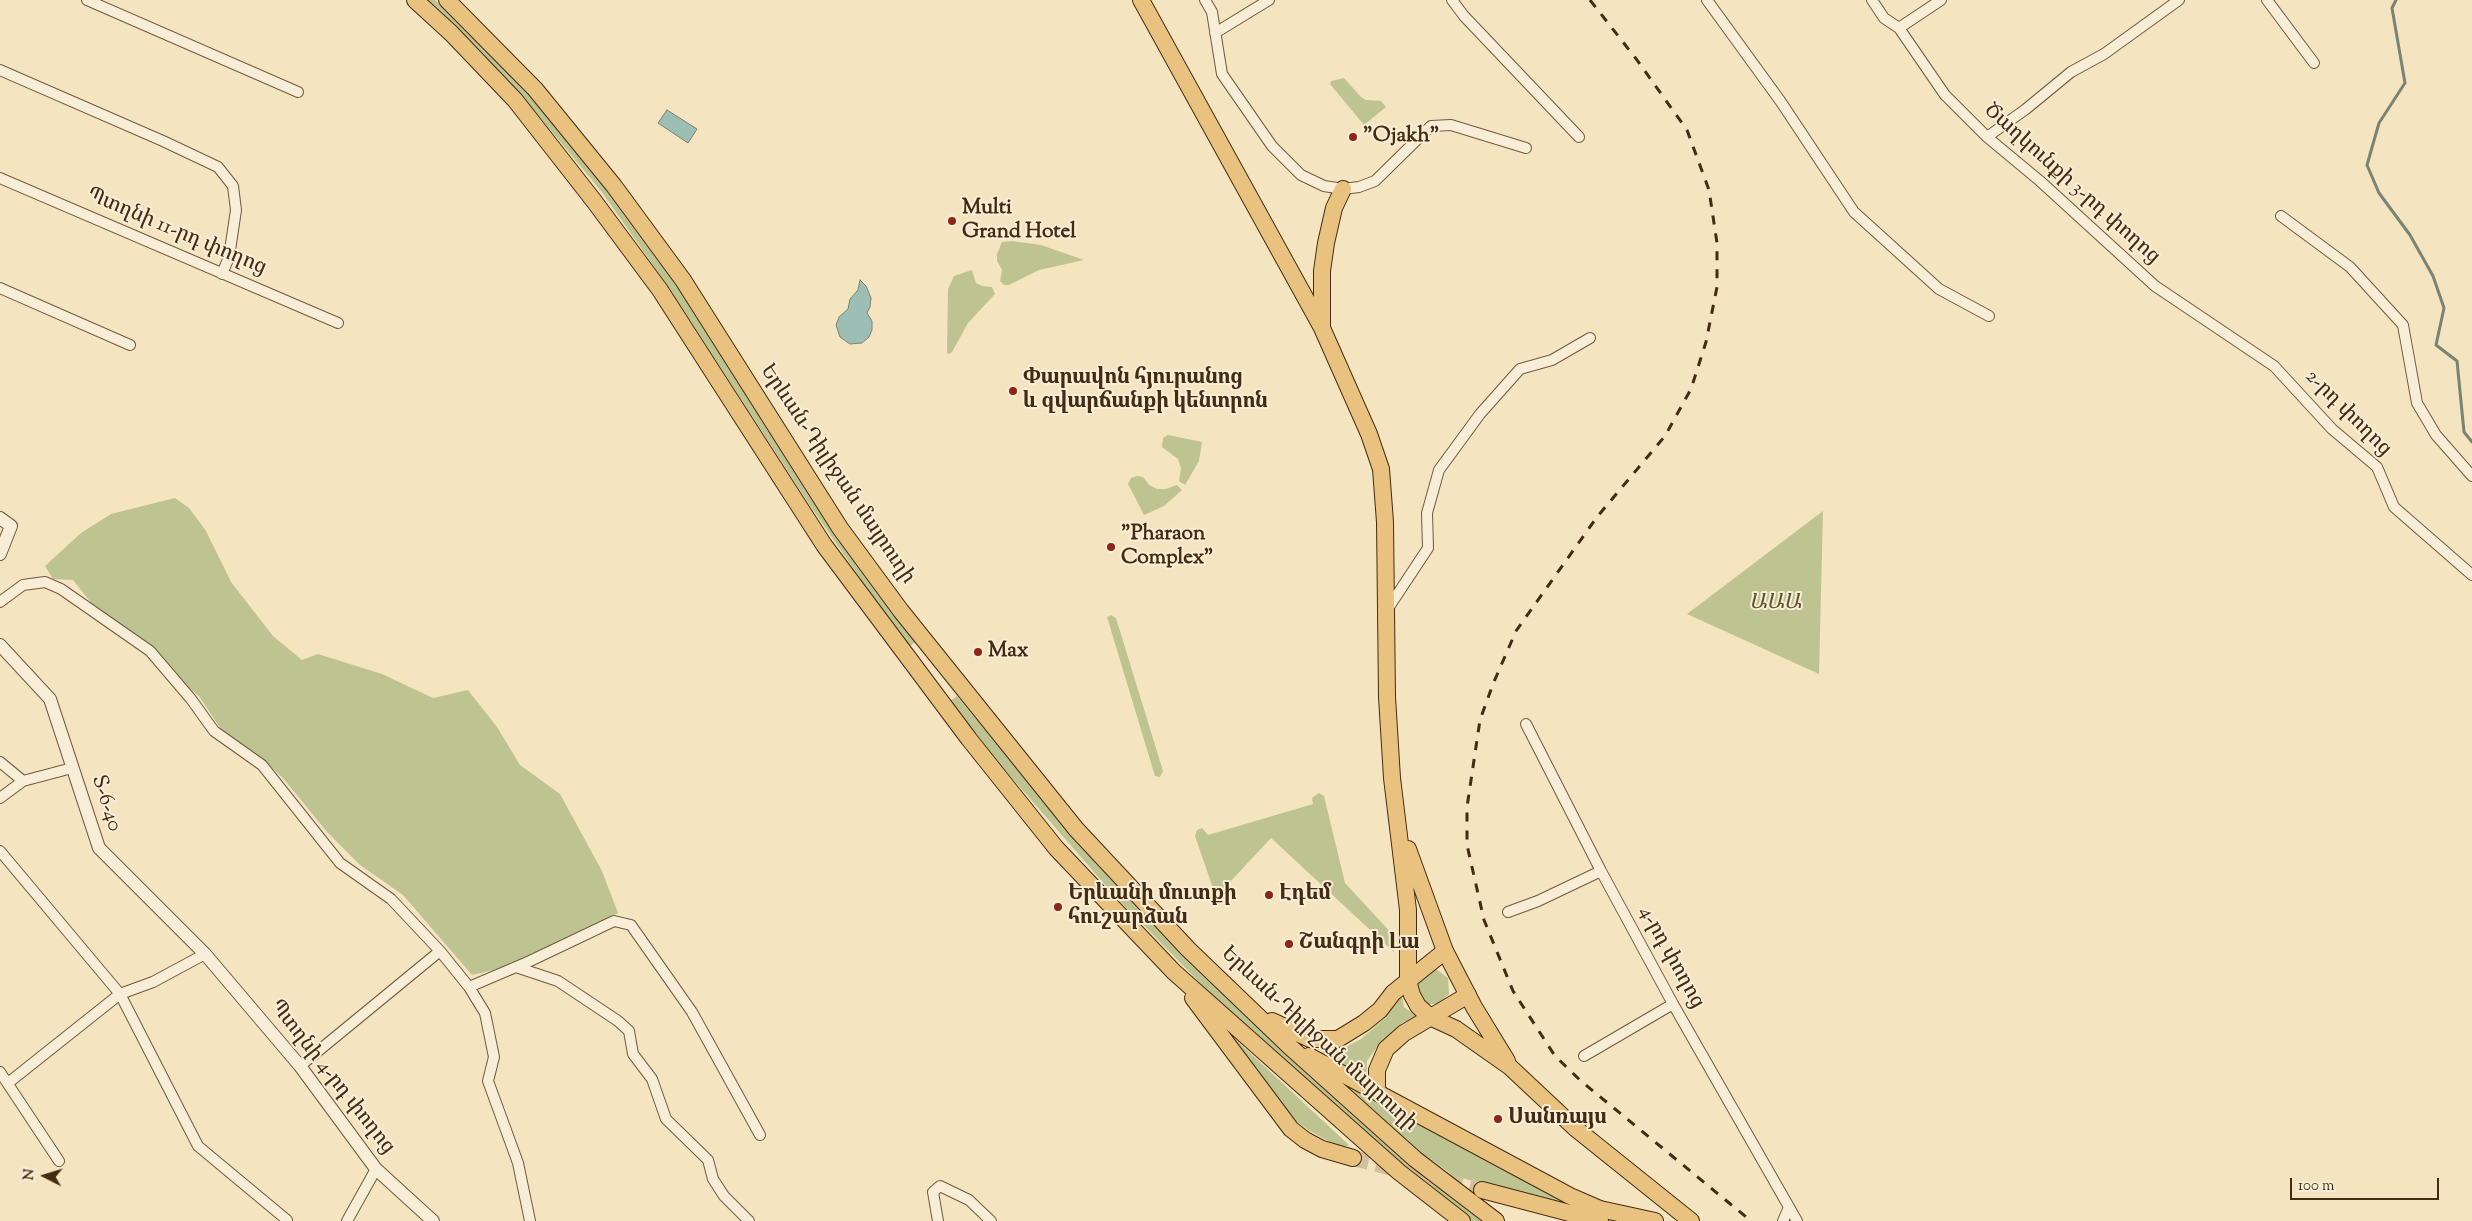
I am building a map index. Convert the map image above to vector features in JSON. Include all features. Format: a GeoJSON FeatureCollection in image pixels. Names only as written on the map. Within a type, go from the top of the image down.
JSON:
{"type":"FeatureCollection","features":[{"type":"Feature","properties":{"kind":"main road","name":"Երևան-Դիլիջան մայրուղի"},"geometry":{"type":"LineString","coordinates":[[414,0],[451,33],[515,100],[594,201],[660,290],[824,546],[882,626],[1056,848],[1174,972],[1399,1172],[1462,1221]]}},
{"type":"Feature","properties":{"kind":"main road","name":"Երևան-Դիլիջան մայրուղի"},"geometry":{"type":"LineString","coordinates":[[447,0],[535,89],[614,186],[683,280],[840,528],[901,611],[1076,828],[1188,949],[1288,1045],[1415,1158],[1496,1221]]}},
{"type":"Feature","properties":{"kind":"main road"},"geometry":{"type":"LineString","coordinates":[[1141,0],[1322,328],[1369,434],[1380,469],[1385,522],[1388,715],[1392,778],[1408,910],[1408,981],[1418,1006],[1430,1017],[1456,1029],[1510,1067],[1575,1128],[1691,1221]]}},
{"type":"Feature","properties":{"kind":"main road"},"geometry":{"type":"LineString","coordinates":[[1322,328],[1322,271],[1326,243],[1334,208],[1343,189]]}},
{"type":"Feature","properties":{"kind":"main road"},"geometry":{"type":"LineString","coordinates":[[1399,825],[1445,951],[1510,1067]]}},
{"type":"Feature","properties":{"kind":"main road"},"geometry":{"type":"LineString","coordinates":[[1251,1008],[1276,1024],[1310,1039],[1338,1039],[1364,1023],[1408,981],[1445,951]]}},
{"type":"Feature","properties":{"kind":"main road"},"geometry":{"type":"LineString","coordinates":[[1174,972],[1291,1129],[1305,1140],[1322,1149],[1353,1158]]}},
{"type":"Feature","properties":{"kind":"main road"},"geometry":{"type":"LineString","coordinates":[[1377,1091],[1378,1070],[1386,1049],[1404,1033],[1468,995]]}},
{"type":"Feature","properties":{"kind":"main road"},"geometry":{"type":"LineString","coordinates":[[1288,1045],[1570,1196],[1600,1209],[1654,1221]]}},
{"type":"Feature","properties":{"kind":"main road"},"geometry":{"type":"LineString","coordinates":[[1482,1190],[1600,1221]]}},
{"type":"Feature","properties":{"kind":"street"},"geometry":{"type":"LineString","coordinates":[[87,0],[298,92]]}},
{"type":"Feature","properties":{"kind":"street"},"geometry":{"type":"LineString","coordinates":[[1205,0],[1212,12],[1222,74],[1272,146],[1301,175],[1324,186],[1343,189],[1360,187],[1375,181],[1431,126],[1450,125],[1526,148]]}},
{"type":"Feature","properties":{"kind":"street"},"geometry":{"type":"LineString","coordinates":[[1215,32],[1269,0]]}},
{"type":"Feature","properties":{"kind":"street"},"geometry":{"type":"LineString","coordinates":[[1452,0],[1464,16],[1579,136]]}},
{"type":"Feature","properties":{"kind":"street"},"geometry":{"type":"LineString","coordinates":[[1707,0],[1781,102],[1854,212],[1938,289],[1989,316]]}},
{"type":"Feature","properties":{"kind":"street","name":"Ծաղկունքի 3-րդ փողոց"},"geometry":{"type":"LineString","coordinates":[[1872,0],[1884,18],[1899,28],[1945,95],[1987,137],[2040,182],[2155,286],[2274,366]]}},
{"type":"Feature","properties":{"kind":"street"},"geometry":{"type":"LineString","coordinates":[[1899,28],[1941,0]]}},
{"type":"Feature","properties":{"kind":"street"},"geometry":{"type":"LineString","coordinates":[[1987,137],[2026,109],[2071,72],[2104,54],[2179,0]]}},
{"type":"Feature","properties":{"kind":"street"},"geometry":{"type":"LineString","coordinates":[[2267,0],[2314,63]]}},
{"type":"Feature","properties":{"kind":"street"},"geometry":{"type":"LineString","coordinates":[[0,70],[218,167],[234,186],[236,210],[229,256],[222,274]]}},
{"type":"Feature","properties":{"kind":"street","name":"Պտղնի 11-րդ փողոց"},"geometry":{"type":"LineString","coordinates":[[0,178],[338,322]]}},
{"type":"Feature","properties":{"kind":"street"},"geometry":{"type":"LineString","coordinates":[[2281,216],[2350,267],[2403,324],[2417,403],[2436,435],[2472,476]]}},
{"type":"Feature","properties":{"kind":"street"},"geometry":{"type":"LineString","coordinates":[[0,288],[130,345]]}},
{"type":"Feature","properties":{"kind":"street"},"geometry":{"type":"LineString","coordinates":[[1386,611],[1428,548],[1426,513],[1439,470],[1480,414],[1520,368],[1552,360],[1590,338]]}},
{"type":"Feature","properties":{"kind":"street","name":"2-րդ փողոց"},"geometry":{"type":"LineString","coordinates":[[2274,366],[2332,429],[2377,468],[2394,506],[2472,575]]}},
{"type":"Feature","properties":{"kind":"street"},"geometry":{"type":"LineString","coordinates":[[0,518],[11,526],[0,554]]}},
{"type":"Feature","properties":{"kind":"street"},"geometry":{"type":"LineString","coordinates":[[0,602],[23,585],[45,582],[61,590],[150,651],[191,699],[214,731],[262,765],[340,863],[391,899],[440,951],[468,987],[485,1013],[494,1057],[488,1081],[518,1163],[530,1221]]}},
{"type":"Feature","properties":{"kind":"street","name":"Տ-6-40"},"geometry":{"type":"LineString","coordinates":[[0,644],[50,699],[99,848],[205,954]]}},
{"type":"Feature","properties":{"kind":"street","name":"4-րդ փողոց"},"geometry":{"type":"LineString","coordinates":[[1526,724],[1601,871],[1673,1004],[1797,1221]]}},
{"type":"Feature","properties":{"kind":"street"},"geometry":{"type":"LineString","coordinates":[[0,762],[23,781]]}},
{"type":"Feature","properties":{"kind":"street"},"geometry":{"type":"LineString","coordinates":[[0,798],[23,781],[72,768]]}},
{"type":"Feature","properties":{"kind":"street"},"geometry":{"type":"LineString","coordinates":[[0,851],[120,994],[198,1146],[287,1220]]}},
{"type":"Feature","properties":{"kind":"street"},"geometry":{"type":"LineString","coordinates":[[1508,912],[1538,901],[1601,871]]}},
{"type":"Feature","properties":{"kind":"street"},"geometry":{"type":"LineString","coordinates":[[468,987],[516,967],[614,921],[631,926],[692,1012],[760,1135]]}},
{"type":"Feature","properties":{"kind":"street"},"geometry":{"type":"LineString","coordinates":[[300,1066],[440,951]]}},
{"type":"Feature","properties":{"kind":"street"},"geometry":{"type":"LineString","coordinates":[[8,1083],[120,994],[153,982],[205,954]]}},
{"type":"Feature","properties":{"kind":"street","name":"Պտղնի 4-րդ փողոց"},"geometry":{"type":"LineString","coordinates":[[205,954],[300,1066],[376,1170],[433,1221]]}},
{"type":"Feature","properties":{"kind":"street"},"geometry":{"type":"LineString","coordinates":[[516,967],[558,981],[606,1012],[629,1031],[633,1054],[652,1079],[666,1119],[708,1160],[713,1179],[724,1196],[749,1221]]}},
{"type":"Feature","properties":{"kind":"street"},"geometry":{"type":"LineString","coordinates":[[1584,1056],[1673,1004]]}},
{"type":"Feature","properties":{"kind":"street"},"geometry":{"type":"LineString","coordinates":[[0,1072],[59,1160]]}},
{"type":"Feature","properties":{"kind":"street"},"geometry":{"type":"LineString","coordinates":[[347,1221],[376,1170]]}},
{"type":"Feature","properties":{"kind":"street"},"geometry":{"type":"LineString","coordinates":[[938,1221],[933,1192],[940,1186],[969,1200],[990,1221]]}},
{"type":"Feature","properties":{"kind":"street"},"geometry":{"type":"LineString","coordinates":[[1783,1221],[1789,1207]]}},
{"type":"Feature","properties":{"kind":"green space"},"geometry":{"type":"Polygon","coordinates":[[[423,0],[435,0],[474,36],[542,109],[586,161],[666,269],[856,562],[915,642],[908,648],[809,504],[670,289],[601,191],[543,121],[467,40],[423,0]]]}},
{"type":"Feature","properties":{"kind":"green space"},"geometry":{"type":"Polygon","coordinates":[[[1344,78],[1361,97],[1366,100],[1381,101],[1386,107],[1364,125],[1330,84],[1331,81],[1344,78]]]}},
{"type":"Feature","properties":{"kind":"green space"},"geometry":{"type":"Polygon","coordinates":[[[1012,241],[1041,245],[1084,260],[1039,270],[1009,285],[1004,285],[1000,281],[1002,270],[997,261],[997,254],[1002,242],[1012,241]]]}},
{"type":"Feature","properties":{"kind":"green space"},"geometry":{"type":"Polygon","coordinates":[[[972,270],[976,283],[992,287],[995,294],[968,323],[952,352],[949,354],[947,353],[948,289],[954,276],[972,270]]]}},
{"type":"Feature","properties":{"kind":"green space"},"geometry":{"type":"Polygon","coordinates":[[[1168,435],[1202,442],[1199,461],[1185,485],[1179,481],[1181,468],[1178,459],[1162,447],[1163,438],[1168,435]]]}},
{"type":"Feature","properties":{"kind":"green space"},"geometry":{"type":"Polygon","coordinates":[[[1143,477],[1149,485],[1157,489],[1166,489],[1177,485],[1182,490],[1164,506],[1144,515],[1128,484],[1131,478],[1143,477]]]}},
{"type":"Feature","properties":{"kind":"green space"},"geometry":{"type":"Polygon","coordinates":[[[175,498],[189,508],[206,531],[231,582],[273,636],[302,660],[318,654],[382,674],[433,698],[468,690],[497,727],[520,765],[560,794],[602,871],[618,913],[503,968],[472,975],[403,895],[360,865],[327,832],[283,778],[257,754],[223,732],[199,696],[176,678],[150,645],[96,609],[73,580],[53,579],[45,566],[81,533],[111,514],[175,498]]]}},
{"type":"Feature","properties":{"kind":"green space","name":"ԱԱԱ"},"geometry":{"type":"Polygon","coordinates":[[[1823,511],[1819,674],[1687,614],[1823,511]]]}},
{"type":"Feature","properties":{"kind":"green space"},"geometry":{"type":"Polygon","coordinates":[[[1111,615],[1116,618],[1163,771],[1160,777],[1155,776],[1107,617],[1111,615]]]}},
{"type":"Feature","properties":{"kind":"green space"},"geometry":{"type":"Polygon","coordinates":[[[957,696],[1046,805],[1122,891],[1202,973],[1484,1221],[1472,1221],[1403,1167],[1249,1030],[1207,990],[1113,894],[1000,764],[950,701],[957,696]]]}},
{"type":"Feature","properties":{"kind":"green space"},"geometry":{"type":"Polygon","coordinates":[[[1319,793],[1324,796],[1345,883],[1395,937],[1394,952],[1271,838],[1216,897],[1195,836],[1197,830],[1202,828],[1208,835],[1313,804],[1312,798],[1319,793]]]}},
{"type":"Feature","properties":{"kind":"green space"},"geometry":{"type":"Polygon","coordinates":[[[1436,969],[1448,978],[1449,994],[1438,1004],[1425,1004],[1420,1001],[1416,978],[1436,969]]]}},
{"type":"Feature","properties":{"kind":"green space"},"geometry":{"type":"Polygon","coordinates":[[[1402,996],[1404,1007],[1417,1017],[1403,1022],[1377,1047],[1367,1061],[1366,1079],[1321,1052],[1344,1048],[1361,1039],[1385,1018],[1402,996]]]}},
{"type":"Feature","properties":{"kind":"green space"},"geometry":{"type":"Polygon","coordinates":[[[1219,1024],[1349,1145],[1341,1148],[1308,1130],[1291,1117],[1219,1024]]]}},
{"type":"Feature","properties":{"kind":"green space"},"geometry":{"type":"Polygon","coordinates":[[[1334,1074],[1587,1211],[1454,1176],[1418,1150],[1334,1074]]]}},
{"type":"Feature","properties":{"kind":"water"},"geometry":{"type":"Polygon","coordinates":[[[667,110],[697,129],[688,143],[658,123],[667,110]]]}},
{"type":"Feature","properties":{"kind":"water"},"geometry":{"type":"Polygon","coordinates":[[[860,280],[866,286],[871,298],[867,313],[872,321],[872,330],[869,337],[862,343],[850,344],[840,337],[836,325],[839,317],[848,309],[850,299],[858,290],[860,280]]]}},
{"type":"Feature","properties":{"kind":"waterway"},"geometry":{"type":"LineString","coordinates":[[2396,0],[2392,8],[2405,83],[2379,123],[2367,165],[2379,193],[2410,235],[2433,276],[2444,308],[2436,345],[2457,361],[2464,432],[2472,442]]}},
{"type":"Feature","properties":{"kind":"tunnel"},"geometry":{"type":"LineString","coordinates":[[1353,1158],[1482,1190]]}},
{"type":"Feature","properties":{"kind":"railway"},"geometry":{"type":"LineString","coordinates":[[1590,0],[1637,60],[1687,130],[1709,190],[1717,243],[1717,287],[1706,342],[1691,389],[1665,436],[1597,517],[1516,631],[1480,720],[1467,807],[1467,845],[1484,920],[1513,991],[1555,1056],[1581,1081],[1751,1221]]}},
{"type":"Feature","properties":{"kind":"place","name":"\"Ojakh\""},"geometry":{"type":"Point","coordinates":[1353,137]}},
{"type":"Feature","properties":{"kind":"place","name":"Multi Grand Hotel"},"geometry":{"type":"Point","coordinates":[952,221]}},
{"type":"Feature","properties":{"kind":"place","name":"Փարավոն հյուրանոց և զվարճանքի կենտրոն"},"geometry":{"type":"Point","coordinates":[1013,391]}},
{"type":"Feature","properties":{"kind":"place","name":"\"Pharaon Complex\""},"geometry":{"type":"Point","coordinates":[1111,547]}},
{"type":"Feature","properties":{"kind":"place","name":"Max"},"geometry":{"type":"Point","coordinates":[978,652]}},
{"type":"Feature","properties":{"kind":"place","name":"Էդեմ"},"geometry":{"type":"Point","coordinates":[1269,895]}},
{"type":"Feature","properties":{"kind":"place","name":"Երևանի մուտքի հուշարձան"},"geometry":{"type":"Point","coordinates":[1058,907]}},
{"type":"Feature","properties":{"kind":"place","name":"Շանգրի Լա"},"geometry":{"type":"Point","coordinates":[1289,944]}},
{"type":"Feature","properties":{"kind":"place","name":"Սանռայս"},"geometry":{"type":"Point","coordinates":[1498,1119]}}]}
